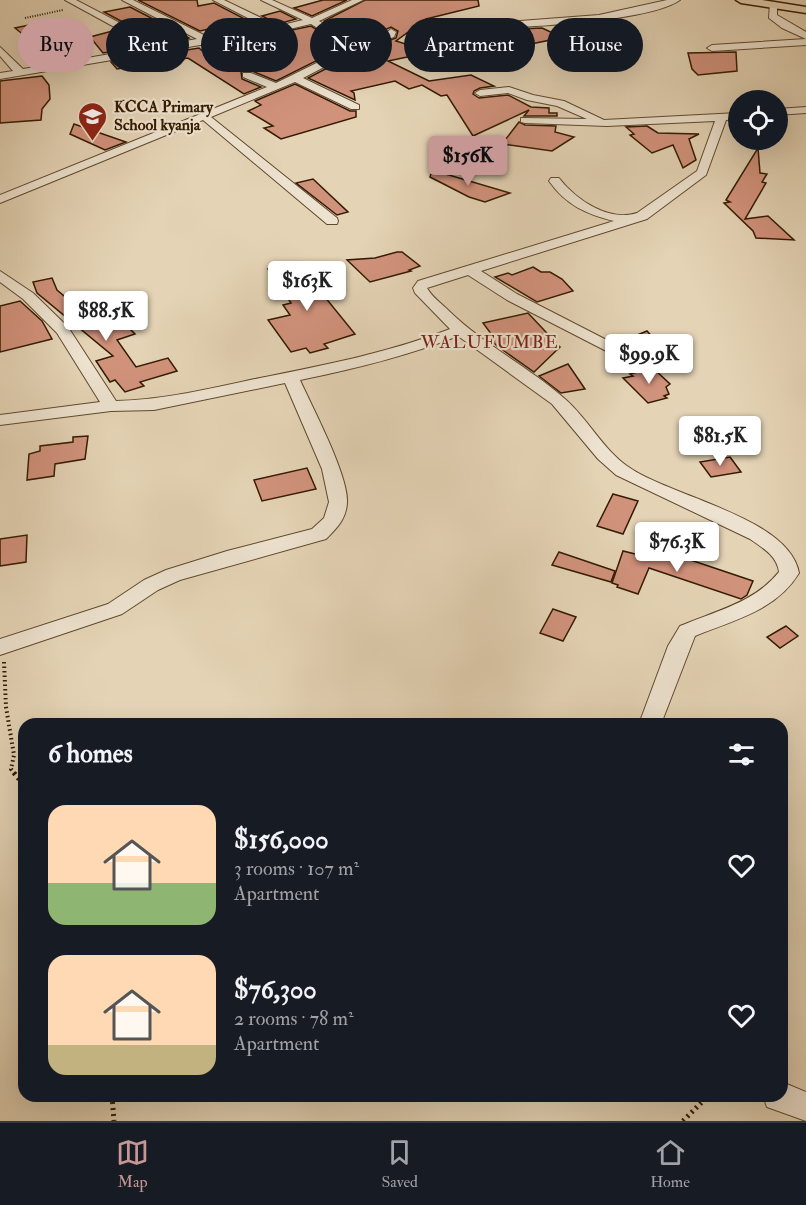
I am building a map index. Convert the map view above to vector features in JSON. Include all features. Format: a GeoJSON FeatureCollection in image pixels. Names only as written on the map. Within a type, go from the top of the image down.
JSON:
{"type":"FeatureCollection","features":[{"type":"Feature","properties":{"kind":"main road"},"geometry":{"type":"LineString","coordinates":[[741,0],[806,10]]}},
{"type":"Feature","properties":{"kind":"street"},"geometry":{"type":"LineString","coordinates":[[69,0],[106,19]]}},
{"type":"Feature","properties":{"kind":"street"},"geometry":{"type":"LineString","coordinates":[[126,0],[201,38]]}},
{"type":"Feature","properties":{"kind":"street"},"geometry":{"type":"LineString","coordinates":[[218,0],[255,18]]}},
{"type":"Feature","properties":{"kind":"street"},"geometry":{"type":"LineString","coordinates":[[265,0],[310,20]]}},
{"type":"Feature","properties":{"kind":"street"},"geometry":{"type":"LineString","coordinates":[[319,18],[359,0]]}},
{"type":"Feature","properties":{"kind":"street"},"geometry":{"type":"LineString","coordinates":[[535,22],[629,13],[676,0]]}},
{"type":"Feature","properties":{"kind":"street"},"geometry":{"type":"LineString","coordinates":[[773,5],[772,16],[777,21],[806,36]]}},
{"type":"Feature","properties":{"kind":"street"},"geometry":{"type":"LineString","coordinates":[[712,48],[806,42]]}},
{"type":"Feature","properties":{"kind":"street"},"geometry":{"type":"LineString","coordinates":[[0,50],[18,70]]}},
{"type":"Feature","properties":{"kind":"street"},"geometry":{"type":"LineString","coordinates":[[0,199],[204,117],[310,71]]}},
{"type":"Feature","properties":{"kind":"street"},"geometry":{"type":"LineString","coordinates":[[0,76],[20,72]]}},
{"type":"Feature","properties":{"kind":"street"},"geometry":{"type":"LineString","coordinates":[[247,75],[276,87]]}},
{"type":"Feature","properties":{"kind":"street"},"geometry":{"type":"LineString","coordinates":[[296,78],[355,107]]}},
{"type":"Feature","properties":{"kind":"street"},"geometry":{"type":"LineString","coordinates":[[480,93],[509,90],[531,98],[560,104],[607,123]]}},
{"type":"Feature","properties":{"kind":"street"},"geometry":{"type":"LineString","coordinates":[[788,111],[806,110]]}},
{"type":"Feature","properties":{"kind":"street"},"geometry":{"type":"LineString","coordinates":[[204,117],[332,221]]}},
{"type":"Feature","properties":{"kind":"street"},"geometry":{"type":"LineString","coordinates":[[525,120],[607,123],[728,117]]}},
{"type":"Feature","properties":{"kind":"street"},"geometry":{"type":"LineString","coordinates":[[652,718],[679,646],[687,631],[733,615],[772,594],[789,573],[787,561],[764,539],[624,472],[603,454],[571,412],[460,330],[422,293],[420,288],[427,281],[631,221],[665,200],[702,172],[721,118]]}},
{"type":"Feature","properties":{"kind":"street"},"geometry":{"type":"LineString","coordinates":[[555,181],[566,196],[579,205],[592,211],[631,221]]}},
{"type":"Feature","properties":{"kind":"street"},"geometry":{"type":"LineString","coordinates":[[470,269],[512,297],[623,354]]}},
{"type":"Feature","properties":{"kind":"street"},"geometry":{"type":"LineString","coordinates":[[0,275],[27,296],[63,330],[111,406]]}},
{"type":"Feature","properties":{"kind":"street"},"geometry":{"type":"LineString","coordinates":[[0,420],[111,406],[154,405],[385,356],[460,330]]}},
{"type":"Feature","properties":{"kind":"street"},"geometry":{"type":"LineString","coordinates":[[1,647],[108,612],[151,585],[193,568],[302,540],[326,529],[337,513],[337,488],[291,377]]}},
{"type":"Feature","properties":{"kind":"street"},"geometry":{"type":"LineString","coordinates":[[788,1100],[806,1107]]}},
{"type":"Feature","properties":{"kind":"path"},"geometry":{"type":"LineString","coordinates":[[26,18],[81,6]]}},
{"type":"Feature","properties":{"kind":"path"},"geometry":{"type":"LineString","coordinates":[[1,647],[6,707],[14,755],[11,769],[18,778]]}},
{"type":"Feature","properties":{"kind":"path"},"geometry":{"type":"LineString","coordinates":[[112,1102],[114,1121]]}},
{"type":"Feature","properties":{"kind":"path"},"geometry":{"type":"LineString","coordinates":[[683,1121],[702,1102]]}},
{"type":"Feature","properties":{"kind":"building"},"geometry":{"type":"Polygon","coordinates":[[[138,0],[197,0],[198,6],[214,3],[243,18],[201,18],[200,31],[189,26],[189,18],[174,18],[138,0]]]}},
{"type":"Feature","properties":{"kind":"building"},"geometry":{"type":"Polygon","coordinates":[[[323,0],[347,0],[312,16],[294,8],[323,0]]]}},
{"type":"Feature","properties":{"kind":"building"},"geometry":{"type":"Polygon","coordinates":[[[365,0],[478,0],[479,6],[430,18],[404,18],[404,35],[396,41],[404,44],[404,58],[392,60],[392,39],[396,38],[398,31],[392,28],[392,18],[330,18],[365,0]]]}},
{"type":"Feature","properties":{"kind":"building"},"geometry":{"type":"Polygon","coordinates":[[[130,7],[151,18],[115,18],[104,12],[130,7]]]}},
{"type":"Feature","properties":{"kind":"building"},"geometry":{"type":"Polygon","coordinates":[[[280,11],[294,18],[266,18],[262,16],[280,11]]]}},
{"type":"Feature","properties":{"kind":"building"},"geometry":{"type":"Polygon","coordinates":[[[310,26],[310,64],[298,70],[298,29],[310,26]]]}},
{"type":"Feature","properties":{"kind":"building"},"geometry":{"type":"Polygon","coordinates":[[[535,28],[547,30],[547,41],[535,43],[535,28]]]}},
{"type":"Feature","properties":{"kind":"building"},"geometry":{"type":"Polygon","coordinates":[[[106,33],[106,52],[103,53],[94,42],[94,36],[106,33]]]}},
{"type":"Feature","properties":{"kind":"building"},"geometry":{"type":"Polygon","coordinates":[[[199,48],[201,66],[189,59],[189,50],[199,48]]]}},
{"type":"Feature","properties":{"kind":"building"},"geometry":{"type":"Polygon","coordinates":[[[736,52],[737,71],[698,75],[692,69],[688,53],[736,52]]]}},
{"type":"Feature","properties":{"kind":"building"},"geometry":{"type":"Polygon","coordinates":[[[392,63],[404,69],[404,72],[411,72],[429,81],[471,75],[494,86],[474,91],[473,94],[479,98],[508,95],[531,107],[549,108],[549,113],[557,113],[557,116],[524,116],[529,110],[473,136],[447,95],[441,96],[422,85],[409,89],[395,81],[351,91],[354,93],[355,100],[308,78],[320,72],[392,72],[392,63]]]}},
{"type":"Feature","properties":{"kind":"building"},"geometry":{"type":"Polygon","coordinates":[[[210,72],[241,72],[242,79],[261,87],[244,94],[210,72]]]}},
{"type":"Feature","properties":{"kind":"building"},"geometry":{"type":"Polygon","coordinates":[[[254,72],[294,72],[276,81],[254,72]]]}},
{"type":"Feature","properties":{"kind":"building"},"geometry":{"type":"Polygon","coordinates":[[[42,76],[49,85],[50,99],[42,109],[41,120],[0,123],[0,81],[42,76]]]}},
{"type":"Feature","properties":{"kind":"building"},"geometry":{"type":"Polygon","coordinates":[[[295,84],[350,111],[356,111],[356,117],[281,139],[264,128],[273,126],[248,111],[261,105],[255,101],[295,84]]]}},
{"type":"Feature","properties":{"kind":"building"},"geometry":{"type":"Polygon","coordinates":[[[519,122],[525,125],[556,126],[555,132],[574,137],[552,151],[502,144],[519,122]]]}},
{"type":"Feature","properties":{"kind":"building"},"geometry":{"type":"Polygon","coordinates":[[[74,124],[126,142],[105,150],[70,134],[74,124]]]}},
{"type":"Feature","properties":{"kind":"building"},"geometry":{"type":"Polygon","coordinates":[[[647,126],[658,133],[699,134],[689,139],[696,160],[683,168],[673,145],[652,153],[630,135],[634,134],[626,127],[647,126]]]}},
{"type":"Feature","properties":{"kind":"building"},"geometry":{"type":"Polygon","coordinates":[[[758,150],[760,173],[767,174],[762,182],[766,183],[745,219],[768,216],[794,240],[756,238],[753,231],[724,203],[730,202],[726,200],[758,150]]]}},
{"type":"Feature","properties":{"kind":"building"},"geometry":{"type":"Polygon","coordinates":[[[432,170],[510,193],[485,202],[469,197],[430,177],[432,170]]]}},
{"type":"Feature","properties":{"kind":"building"},"geometry":{"type":"Polygon","coordinates":[[[313,179],[348,212],[337,215],[296,183],[313,179]]]}},
{"type":"Feature","properties":{"kind":"building"},"geometry":{"type":"Polygon","coordinates":[[[402,252],[420,266],[409,270],[411,271],[370,282],[347,260],[375,258],[402,252]]]}},
{"type":"Feature","properties":{"kind":"building"},"geometry":{"type":"Polygon","coordinates":[[[286,266],[290,271],[309,267],[324,285],[316,286],[355,334],[324,344],[328,348],[310,353],[306,348],[291,352],[268,320],[290,315],[283,305],[291,303],[268,269],[286,266]]]}},
{"type":"Feature","properties":{"kind":"building"},"geometry":{"type":"Polygon","coordinates":[[[533,267],[541,272],[550,272],[562,279],[573,291],[537,302],[495,277],[508,273],[512,275],[533,267]]]}},
{"type":"Feature","properties":{"kind":"building"},"geometry":{"type":"Polygon","coordinates":[[[52,278],[57,290],[100,326],[120,319],[135,334],[117,340],[136,367],[168,358],[177,371],[140,382],[144,386],[125,392],[115,380],[110,382],[96,361],[113,356],[37,293],[33,282],[52,278]]]}},
{"type":"Feature","properties":{"kind":"building"},"geometry":{"type":"Polygon","coordinates":[[[20,301],[42,321],[52,339],[0,352],[0,306],[20,301]]]}},
{"type":"Feature","properties":{"kind":"building"},"geometry":{"type":"Polygon","coordinates":[[[528,313],[560,347],[534,372],[497,346],[491,340],[495,339],[483,323],[528,313]]]}},
{"type":"Feature","properties":{"kind":"building"},"geometry":{"type":"Polygon","coordinates":[[[647,331],[670,356],[639,362],[632,357],[630,349],[618,343],[647,331]]]}},
{"type":"Feature","properties":{"kind":"building"},"geometry":{"type":"Polygon","coordinates":[[[568,364],[585,389],[561,393],[539,376],[568,364]]]}},
{"type":"Feature","properties":{"kind":"building"},"geometry":{"type":"Polygon","coordinates":[[[653,368],[670,384],[666,387],[669,394],[664,396],[667,398],[648,403],[623,378],[653,368]]]}},
{"type":"Feature","properties":{"kind":"building"},"geometry":{"type":"Polygon","coordinates":[[[88,436],[85,459],[55,464],[54,476],[27,480],[29,454],[40,451],[40,446],[73,442],[73,437],[88,436]]]}},
{"type":"Feature","properties":{"kind":"building"},"geometry":{"type":"Polygon","coordinates":[[[730,457],[741,472],[711,477],[700,462],[730,457]]]}},
{"type":"Feature","properties":{"kind":"building"},"geometry":{"type":"Polygon","coordinates":[[[307,468],[316,489],[262,501],[254,480],[307,468]]]}},
{"type":"Feature","properties":{"kind":"building"},"geometry":{"type":"Polygon","coordinates":[[[613,494],[638,501],[623,534],[597,526],[613,494]]]}},
{"type":"Feature","properties":{"kind":"building"},"geometry":{"type":"Polygon","coordinates":[[[27,535],[26,562],[0,566],[0,539],[27,535]]]}},
{"type":"Feature","properties":{"kind":"building"},"geometry":{"type":"Polygon","coordinates":[[[652,547],[753,581],[747,595],[741,599],[649,568],[638,594],[612,583],[623,551],[647,557],[652,547]]]}},
{"type":"Feature","properties":{"kind":"building"},"geometry":{"type":"Polygon","coordinates":[[[559,552],[615,571],[611,582],[552,565],[559,552]]]}},
{"type":"Feature","properties":{"kind":"building"},"geometry":{"type":"Polygon","coordinates":[[[553,609],[576,617],[563,641],[540,633],[553,609]]]}},
{"type":"Feature","properties":{"kind":"building"},"geometry":{"type":"Polygon","coordinates":[[[786,626],[798,636],[780,648],[767,637],[786,626]]]}},
{"type":"Feature","properties":{"kind":"place","name":"KCCA Primary School kyanja"},"geometry":{"type":"Point","coordinates":[93,142]}},
{"type":"Feature","properties":{"kind":"district","name":"WALUFUMBE"},"geometry":{"type":"Point","coordinates":[490,342]}}]}
